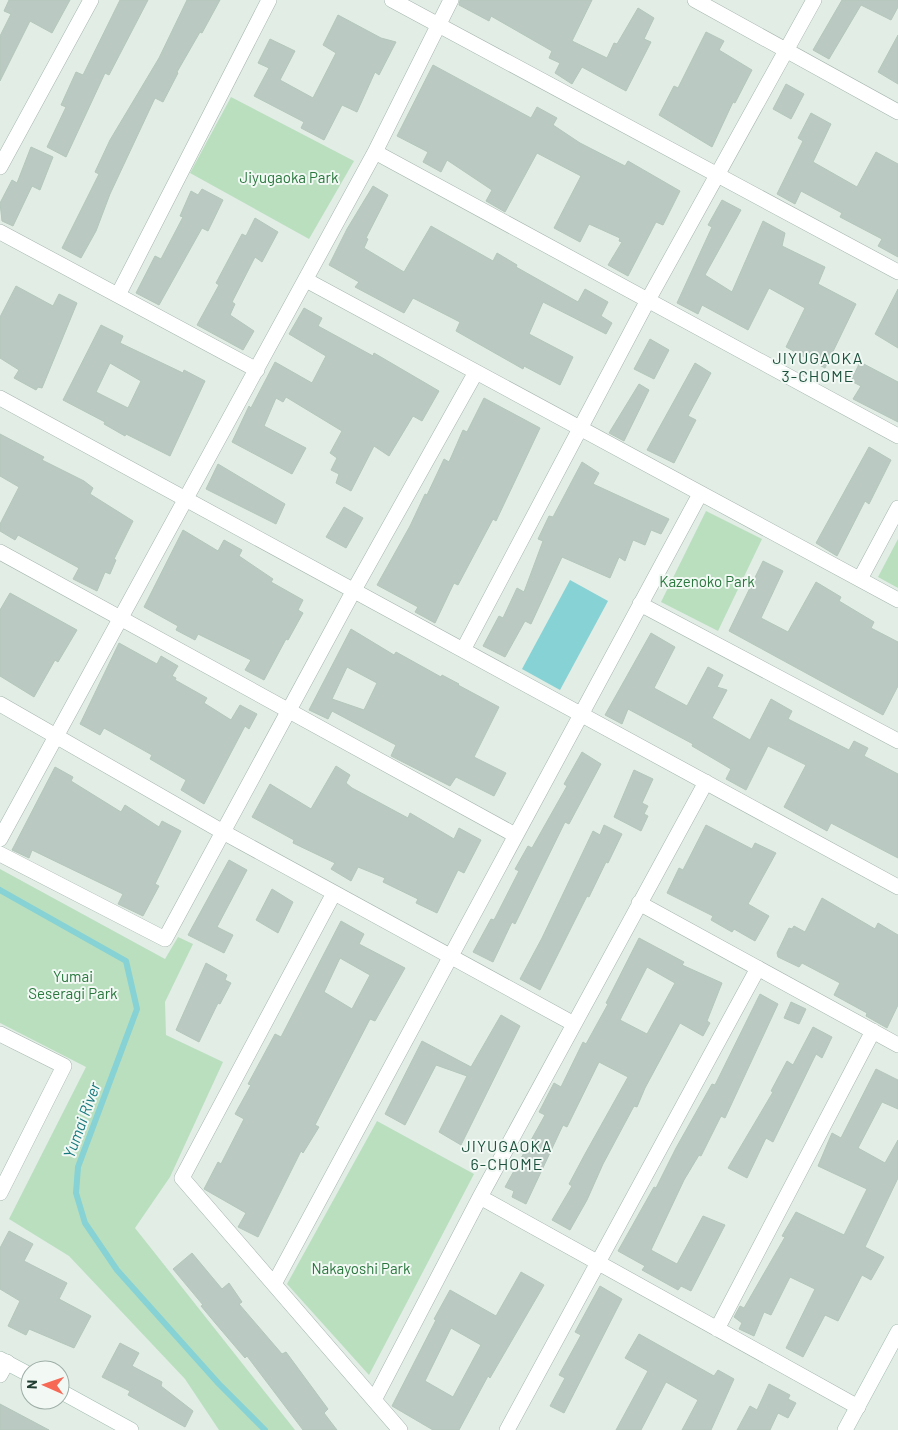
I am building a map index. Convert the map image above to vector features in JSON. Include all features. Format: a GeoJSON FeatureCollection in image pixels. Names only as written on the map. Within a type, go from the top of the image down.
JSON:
{"type":"FeatureCollection","features":[{"type":"Feature","properties":{"kind":"street"},"geometry":{"type":"LineString","coordinates":[[0,167],[91,0]]}},
{"type":"Feature","properties":{"kind":"street"},"geometry":{"type":"LineString","coordinates":[[118,295],[269,0]]}},
{"type":"Feature","properties":{"kind":"street"},"geometry":{"type":"LineString","coordinates":[[392,0],[898,272]]}},
{"type":"Feature","properties":{"kind":"street"},"geometry":{"type":"LineString","coordinates":[[0,839],[187,500],[375,152],[437,24],[451,0]]}},
{"type":"Feature","properties":{"kind":"street"},"geometry":{"type":"LineString","coordinates":[[695,0],[898,112]]}},
{"type":"Feature","properties":{"kind":"street"},"geometry":{"type":"LineString","coordinates":[[463,650],[648,300],[814,0]]}},
{"type":"Feature","properties":{"kind":"street"},"geometry":{"type":"LineString","coordinates":[[375,152],[898,436]]}},
{"type":"Feature","properties":{"kind":"street"},"geometry":{"type":"LineString","coordinates":[[0,232],[257,370]]}},
{"type":"Feature","properties":{"kind":"street"},"geometry":{"type":"LineString","coordinates":[[306,280],[898,600]]}},
{"type":"Feature","properties":{"kind":"street"},"geometry":{"type":"LineString","coordinates":[[0,854],[165,939],[354,590],[476,372]]}},
{"type":"Feature","properties":{"kind":"street"},"geometry":{"type":"LineString","coordinates":[[0,398],[898,887]]}},
{"type":"Feature","properties":{"kind":"street"},"geometry":{"type":"LineString","coordinates":[[274,1284],[700,494]]}},
{"type":"Feature","properties":{"kind":"street"},"geometry":{"type":"LineString","coordinates":[[860,579],[898,508]]}},
{"type":"Feature","properties":{"kind":"street"},"geometry":{"type":"LineString","coordinates":[[0,552],[515,835]]}},
{"type":"Feature","properties":{"kind":"street"},"geometry":{"type":"LineString","coordinates":[[640,604],[898,741]]}},
{"type":"Feature","properties":{"kind":"street"},"geometry":{"type":"LineString","coordinates":[[0,704],[223,832],[574,1024]]}},
{"type":"Feature","properties":{"kind":"street"},"geometry":{"type":"LineString","coordinates":[[374,1400],[480,1197],[706,782]]}},
{"type":"Feature","properties":{"kind":"street"},"geometry":{"type":"LineString","coordinates":[[334,893],[182,1178],[400,1430]]}},
{"type":"Feature","properties":{"kind":"street"},"geometry":{"type":"LineString","coordinates":[[639,903],[898,1044]]}},
{"type":"Feature","properties":{"kind":"street"},"geometry":{"type":"LineString","coordinates":[[507,1430],[758,968]]}},
{"type":"Feature","properties":{"kind":"street"},"geometry":{"type":"LineString","coordinates":[[717,1329],[873,1031]]}},
{"type":"Feature","properties":{"kind":"street"},"geometry":{"type":"LineString","coordinates":[[0,1034],[64,1066],[1,1190]]}},
{"type":"Feature","properties":{"kind":"street"},"geometry":{"type":"LineString","coordinates":[[480,1197],[858,1407]]}},
{"type":"Feature","properties":{"kind":"street"},"geometry":{"type":"LineString","coordinates":[[845,1430],[898,1332]]}},
{"type":"Feature","properties":{"kind":"street"},"geometry":{"type":"LineString","coordinates":[[2,1365],[20,1371]]}},
{"type":"Feature","properties":{"kind":"street"},"geometry":{"type":"LineString","coordinates":[[70,1396],[131,1430]]}},
{"type":"Feature","properties":{"kind":"green space","name":"Jiyugaoka Park"},"geometry":{"type":"Polygon","coordinates":[[[231,97],[354,161],[309,239],[190,173],[231,97]]]}},
{"type":"Feature","properties":{"kind":"green space","name":"Kazenoko Park"},"geometry":{"type":"Polygon","coordinates":[[[706,511],[762,539],[718,631],[661,602],[706,511]]]}},
{"type":"Feature","properties":{"kind":"green space"},"geometry":{"type":"Polygon","coordinates":[[[898,539],[898,588],[878,577],[898,539]]]}},
{"type":"Feature","properties":{"kind":"green space","name":"Yumai Seseragi Park"},"geometry":{"type":"Polygon","coordinates":[[[0,869],[165,959],[178,937],[193,944],[165,1002],[166,1035],[223,1062],[170,1177],[135,1228],[295,1430],[219,1430],[185,1379],[69,1256],[9,1219],[86,1067],[0,1023],[0,869]]]}},
{"type":"Feature","properties":{"kind":"green space","name":"Nakayoshi Park"},"geometry":{"type":"Polygon","coordinates":[[[377,1121],[474,1174],[369,1375],[287,1284],[377,1121]]]}},
{"type":"Feature","properties":{"kind":"water"},"geometry":{"type":"Polygon","coordinates":[[[570,580],[608,601],[560,690],[522,669],[570,580]]]}},
{"type":"Feature","properties":{"kind":"building"},"geometry":{"type":"Polygon","coordinates":[[[9,0],[70,0],[52,33],[30,21],[0,81],[0,36],[11,14],[4,11],[9,0]]]}},
{"type":"Feature","properties":{"kind":"building"},"geometry":{"type":"Polygon","coordinates":[[[120,0],[148,0],[109,75],[105,73],[66,157],[47,147],[66,107],[61,105],[76,72],[83,75],[120,0]]]}},
{"type":"Feature","properties":{"kind":"building"},"geometry":{"type":"Polygon","coordinates":[[[187,0],[220,0],[177,72],[163,102],[155,98],[110,194],[96,231],[81,258],[62,248],[99,174],[95,172],[110,140],[159,58],[187,0]]]}},
{"type":"Feature","properties":{"kind":"building"},"geometry":{"type":"Polygon","coordinates":[[[460,0],[592,0],[572,41],[607,58],[614,43],[617,44],[638,8],[654,18],[644,39],[651,42],[626,91],[582,67],[572,84],[555,73],[560,63],[549,58],[552,51],[491,16],[489,21],[459,5],[460,0]]]}},
{"type":"Feature","properties":{"kind":"building"},"geometry":{"type":"Polygon","coordinates":[[[842,0],[898,0],[898,7],[891,20],[861,5],[829,59],[813,50],[842,0]]]}},
{"type":"Feature","properties":{"kind":"building"},"geometry":{"type":"Polygon","coordinates":[[[338,15],[381,38],[396,42],[379,75],[375,72],[357,112],[342,105],[324,140],[301,128],[304,122],[254,96],[269,68],[258,63],[270,39],[295,51],[280,80],[313,98],[336,53],[323,45],[338,15]]]}},
{"type":"Feature","properties":{"kind":"building"},"geometry":{"type":"Polygon","coordinates":[[[706,32],[724,41],[719,50],[752,70],[735,103],[733,102],[712,147],[659,115],[674,86],[678,88],[706,32]]]}},
{"type":"Feature","properties":{"kind":"building"},"geometry":{"type":"Polygon","coordinates":[[[898,35],[898,84],[878,72],[898,35]]]}},
{"type":"Feature","properties":{"kind":"building"},"geometry":{"type":"Polygon","coordinates":[[[433,65],[531,118],[537,107],[557,118],[553,125],[580,143],[625,166],[628,161],[680,191],[663,225],[656,222],[628,276],[608,265],[622,242],[619,241],[620,238],[589,224],[580,242],[554,228],[581,176],[537,153],[505,212],[486,201],[492,190],[447,160],[441,172],[423,162],[428,152],[397,136],[433,65]]]}},
{"type":"Feature","properties":{"kind":"building"},"geometry":{"type":"Polygon","coordinates":[[[786,84],[804,94],[791,119],[773,109],[786,84]]]}},
{"type":"Feature","properties":{"kind":"building"},"geometry":{"type":"Polygon","coordinates":[[[811,113],[831,124],[813,162],[857,187],[876,152],[898,164],[898,257],[878,246],[882,239],[840,217],[842,213],[801,191],[795,204],[777,194],[803,141],[798,138],[811,113]]]}},
{"type":"Feature","properties":{"kind":"building"},"geometry":{"type":"Polygon","coordinates":[[[31,147],[53,157],[40,190],[32,186],[13,226],[2,221],[0,203],[12,180],[17,183],[31,147]]]}},
{"type":"Feature","properties":{"kind":"building"},"geometry":{"type":"Polygon","coordinates":[[[373,186],[388,195],[366,238],[368,239],[364,248],[404,272],[431,226],[493,261],[497,253],[517,265],[516,267],[578,302],[585,289],[608,302],[601,316],[612,323],[606,334],[543,302],[529,334],[573,357],[560,385],[524,366],[523,369],[456,331],[460,322],[413,298],[404,313],[355,287],[359,282],[329,265],[347,229],[373,186]]]}},
{"type":"Feature","properties":{"kind":"building"},"geometry":{"type":"Polygon","coordinates":[[[202,189],[223,200],[208,231],[202,228],[159,305],[136,293],[155,256],[161,259],[183,217],[180,216],[191,191],[198,195],[202,189]]]}},
{"type":"Feature","properties":{"kind":"building"},"geometry":{"type":"Polygon","coordinates":[[[722,200],[741,210],[705,275],[732,292],[763,221],[785,233],[782,246],[825,267],[818,284],[856,304],[825,368],[786,347],[805,308],[769,288],[748,330],[702,305],[698,314],[677,303],[712,227],[708,225],[722,200]]]}},
{"type":"Feature","properties":{"kind":"building"},"geometry":{"type":"Polygon","coordinates":[[[255,218],[278,232],[262,262],[255,257],[232,302],[235,304],[230,315],[254,331],[243,350],[197,325],[219,285],[216,283],[242,234],[246,236],[255,218]]]}},
{"type":"Feature","properties":{"kind":"building"},"geometry":{"type":"Polygon","coordinates":[[[16,286],[53,306],[59,294],[77,303],[42,388],[38,387],[36,390],[14,378],[19,370],[0,358],[0,317],[16,286]]]}},
{"type":"Feature","properties":{"kind":"building"},"geometry":{"type":"Polygon","coordinates":[[[898,289],[898,348],[875,334],[898,289]]]}},
{"type":"Feature","properties":{"kind":"building"},"geometry":{"type":"Polygon","coordinates":[[[304,308],[322,318],[318,326],[373,356],[374,353],[439,391],[422,421],[413,416],[389,456],[374,446],[351,491],[336,483],[339,474],[331,470],[337,458],[330,453],[342,431],[286,397],[283,402],[276,398],[264,426],[306,448],[292,474],[232,442],[249,406],[251,408],[275,362],[312,383],[326,356],[289,334],[304,308]]]}},
{"type":"Feature","properties":{"kind":"building"},"geometry":{"type":"Polygon","coordinates":[[[101,325],[123,336],[120,343],[183,373],[184,370],[205,381],[170,456],[126,434],[125,436],[104,424],[105,422],[63,400],[101,325]],[[110,363],[96,392],[128,408],[141,381],[110,363]]]}},
{"type":"Feature","properties":{"kind":"building"},"geometry":{"type":"Polygon","coordinates":[[[650,339],[669,350],[654,379],[634,369],[650,339]]]}},
{"type":"Feature","properties":{"kind":"building"},"geometry":{"type":"Polygon","coordinates":[[[860,362],[898,382],[898,422],[853,399],[861,386],[851,381],[860,362]]]}},
{"type":"Feature","properties":{"kind":"building"},"geometry":{"type":"Polygon","coordinates":[[[695,363],[711,373],[688,416],[696,420],[674,463],[647,450],[695,363]]]}},
{"type":"Feature","properties":{"kind":"building"},"geometry":{"type":"Polygon","coordinates":[[[639,384],[649,390],[624,441],[609,433],[639,384]]]}},
{"type":"Feature","properties":{"kind":"building"},"geometry":{"type":"Polygon","coordinates":[[[484,398],[540,428],[496,521],[493,519],[458,585],[454,583],[435,623],[415,612],[418,607],[377,585],[410,526],[425,494],[427,495],[444,459],[449,462],[463,430],[467,432],[484,398]]]}},
{"type":"Feature","properties":{"kind":"building"},"geometry":{"type":"Polygon","coordinates":[[[0,434],[44,457],[42,460],[84,481],[93,488],[90,494],[133,521],[114,559],[116,560],[110,574],[105,572],[97,591],[73,579],[79,568],[18,535],[15,540],[0,531],[0,524],[19,487],[0,476],[0,434]]]}},
{"type":"Feature","properties":{"kind":"building"},"geometry":{"type":"Polygon","coordinates":[[[869,447],[891,460],[869,504],[865,501],[837,556],[816,543],[869,447]]]}},
{"type":"Feature","properties":{"kind":"building"},"geometry":{"type":"Polygon","coordinates":[[[582,462],[599,473],[593,484],[669,519],[661,534],[651,530],[645,545],[633,540],[625,561],[619,557],[610,578],[562,557],[531,624],[525,621],[505,657],[483,646],[499,616],[503,618],[517,588],[524,592],[543,541],[538,539],[549,516],[553,517],[582,462]]]}},
{"type":"Feature","properties":{"kind":"building"},"geometry":{"type":"Polygon","coordinates":[[[218,464],[285,504],[276,524],[206,489],[218,464]]]}},
{"type":"Feature","properties":{"kind":"building"},"geometry":{"type":"Polygon","coordinates":[[[344,507],[363,518],[346,548],[326,537],[344,507]]]}},
{"type":"Feature","properties":{"kind":"building"},"geometry":{"type":"Polygon","coordinates":[[[183,530],[218,551],[224,540],[242,550],[239,556],[273,579],[271,582],[303,600],[298,610],[303,613],[288,640],[286,639],[264,680],[245,670],[251,660],[198,634],[195,640],[176,630],[178,626],[144,607],[183,530]]]}},
{"type":"Feature","properties":{"kind":"building"},"geometry":{"type":"Polygon","coordinates":[[[763,561],[783,571],[761,618],[788,632],[816,582],[841,597],[839,601],[874,622],[871,628],[898,642],[898,686],[883,715],[729,631],[763,561]]]}},
{"type":"Feature","properties":{"kind":"building"},"geometry":{"type":"Polygon","coordinates":[[[10,593],[77,630],[58,662],[55,660],[34,697],[0,676],[0,610],[10,593]]]}},
{"type":"Feature","properties":{"kind":"building"},"geometry":{"type":"Polygon","coordinates":[[[351,629],[394,655],[396,652],[499,707],[474,757],[506,773],[494,796],[456,777],[450,786],[391,756],[396,745],[332,711],[328,719],[309,710],[351,629]],[[347,667],[332,699],[364,710],[377,683],[347,667]]]}},
{"type":"Feature","properties":{"kind":"building"},"geometry":{"type":"Polygon","coordinates":[[[651,633],[675,647],[654,688],[687,706],[708,667],[723,675],[717,687],[727,690],[712,718],[750,740],[771,699],[792,711],[788,719],[849,750],[854,741],[868,748],[864,756],[898,774],[898,858],[831,823],[827,831],[784,807],[806,765],[768,746],[746,790],[726,779],[731,769],[692,746],[693,744],[628,709],[622,724],[605,715],[651,633]]]}},
{"type":"Feature","properties":{"kind":"building"},"geometry":{"type":"Polygon","coordinates":[[[119,643],[157,664],[161,656],[178,666],[172,676],[176,678],[175,680],[207,698],[204,703],[231,720],[240,705],[257,714],[249,729],[245,726],[204,804],[181,790],[186,780],[150,759],[152,755],[104,728],[100,735],[80,724],[119,643]]]}},
{"type":"Feature","properties":{"kind":"building"},"geometry":{"type":"Polygon","coordinates":[[[582,752],[601,764],[569,824],[565,822],[515,924],[512,922],[493,962],[473,952],[491,919],[494,920],[519,871],[515,869],[528,846],[532,848],[567,786],[564,784],[582,752]]]}},
{"type":"Feature","properties":{"kind":"building"},"geometry":{"type":"Polygon","coordinates":[[[336,766],[350,775],[346,783],[352,788],[408,818],[410,813],[454,839],[459,828],[481,840],[464,873],[458,870],[437,913],[416,903],[418,899],[383,882],[385,878],[358,867],[351,881],[331,869],[335,863],[293,843],[294,840],[252,817],[270,784],[311,809],[336,766]]]}},
{"type":"Feature","properties":{"kind":"building"},"geometry":{"type":"Polygon","coordinates":[[[55,767],[73,777],[71,781],[121,812],[125,805],[159,827],[162,821],[181,831],[155,884],[159,886],[143,916],[118,904],[123,894],[32,850],[29,858],[12,850],[55,767]]]}},
{"type":"Feature","properties":{"kind":"building"},"geometry":{"type":"Polygon","coordinates":[[[634,770],[653,779],[642,803],[648,806],[644,814],[648,816],[641,831],[614,817],[634,770]]]}},
{"type":"Feature","properties":{"kind":"building"},"geometry":{"type":"Polygon","coordinates":[[[604,825],[622,834],[589,897],[587,896],[540,990],[520,979],[542,938],[593,831],[600,835],[604,825]]]}},
{"type":"Feature","properties":{"kind":"building"},"geometry":{"type":"Polygon","coordinates":[[[706,825],[752,849],[755,843],[776,853],[748,904],[769,916],[755,941],[734,929],[732,932],[711,920],[713,916],[667,893],[679,868],[683,870],[706,825]]]}},
{"type":"Feature","properties":{"kind":"building"},"geometry":{"type":"Polygon","coordinates":[[[229,860],[247,870],[217,927],[233,935],[224,953],[188,935],[229,860]]]}},
{"type":"Feature","properties":{"kind":"building"},"geometry":{"type":"Polygon","coordinates":[[[272,889],[293,902],[278,933],[256,920],[272,889]]]}},
{"type":"Feature","properties":{"kind":"building"},"geometry":{"type":"Polygon","coordinates":[[[822,898],[875,929],[878,923],[898,935],[898,1005],[887,1028],[866,1016],[867,1013],[834,995],[840,983],[802,963],[799,967],[778,957],[777,953],[789,928],[792,929],[794,926],[805,932],[822,898]]]}},
{"type":"Feature","properties":{"kind":"building"},"geometry":{"type":"Polygon","coordinates":[[[341,921],[364,934],[359,944],[405,968],[375,1021],[370,1019],[315,1125],[319,1127],[303,1153],[301,1151],[258,1237],[238,1227],[246,1213],[204,1189],[218,1162],[221,1164],[244,1119],[235,1114],[251,1085],[248,1084],[275,1034],[281,1037],[341,921]],[[340,958],[324,992],[352,1009],[370,975],[340,958]]]}},
{"type":"Feature","properties":{"kind":"building"},"geometry":{"type":"Polygon","coordinates":[[[639,938],[684,962],[682,965],[722,983],[707,1021],[710,1023],[703,1036],[680,1023],[645,1088],[637,1107],[634,1106],[603,1164],[587,1200],[570,1230],[552,1220],[572,1186],[569,1184],[628,1077],[599,1062],[567,1127],[563,1125],[526,1204],[512,1197],[514,1191],[505,1187],[545,1115],[539,1112],[554,1083],[561,1087],[583,1042],[586,1044],[608,1004],[606,1003],[639,938]],[[647,967],[620,1020],[647,1034],[675,983],[647,967]]]}},
{"type":"Feature","properties":{"kind":"building"},"geometry":{"type":"Polygon","coordinates":[[[206,963],[227,975],[225,980],[231,983],[220,1004],[218,1003],[199,1042],[176,1030],[206,963]]]}},
{"type":"Feature","properties":{"kind":"building"},"geometry":{"type":"Polygon","coordinates":[[[760,994],[778,1004],[725,1118],[721,1116],[701,1156],[699,1155],[684,1180],[651,1250],[677,1264],[703,1216],[725,1225],[691,1291],[681,1286],[678,1290],[642,1270],[645,1266],[618,1251],[654,1187],[656,1188],[712,1084],[715,1085],[760,994]]]}},
{"type":"Feature","properties":{"kind":"building"},"geometry":{"type":"Polygon","coordinates":[[[791,1002],[806,1009],[799,1024],[784,1018],[791,1002]]]}},
{"type":"Feature","properties":{"kind":"building"},"geometry":{"type":"Polygon","coordinates":[[[501,1015],[520,1026],[461,1145],[439,1132],[467,1076],[436,1065],[405,1125],[385,1114],[422,1041],[471,1067],[501,1015]]]}},
{"type":"Feature","properties":{"kind":"building"},"geometry":{"type":"Polygon","coordinates":[[[813,1027],[832,1037],[822,1058],[816,1054],[773,1142],[766,1138],[747,1178],[728,1168],[773,1092],[771,1091],[787,1061],[793,1065],[813,1027]]]}},
{"type":"Feature","properties":{"kind":"building"},"geometry":{"type":"Polygon","coordinates":[[[876,1069],[898,1080],[898,1109],[882,1102],[858,1148],[885,1163],[898,1140],[898,1178],[865,1247],[884,1257],[871,1280],[862,1275],[838,1321],[825,1315],[803,1357],[786,1348],[815,1289],[790,1277],[771,1315],[764,1312],[754,1336],[739,1329],[742,1323],[734,1317],[740,1306],[744,1308],[785,1237],[782,1236],[796,1212],[844,1235],[867,1189],[818,1166],[832,1133],[841,1138],[876,1069]]]}},
{"type":"Feature","properties":{"kind":"building"},"geometry":{"type":"Polygon","coordinates":[[[9,1231],[33,1244],[24,1261],[67,1283],[59,1299],[91,1316],[74,1348],[29,1329],[26,1335],[8,1326],[20,1301],[0,1289],[0,1248],[9,1231]]]}},
{"type":"Feature","properties":{"kind":"building"},"geometry":{"type":"Polygon","coordinates":[[[192,1253],[222,1289],[229,1283],[242,1302],[239,1304],[282,1354],[286,1352],[328,1409],[324,1413],[337,1430],[303,1430],[247,1356],[245,1358],[201,1306],[203,1305],[173,1269],[192,1253]]]}},
{"type":"Feature","properties":{"kind":"building"},"geometry":{"type":"Polygon","coordinates":[[[521,1272],[544,1285],[490,1378],[488,1376],[459,1430],[433,1430],[392,1406],[450,1290],[496,1316],[521,1272]],[[451,1328],[425,1381],[453,1397],[481,1345],[451,1328]]]}},
{"type":"Feature","properties":{"kind":"building"},"geometry":{"type":"Polygon","coordinates":[[[600,1286],[622,1299],[564,1413],[550,1406],[565,1378],[559,1375],[581,1335],[575,1332],[600,1286]]]}},
{"type":"Feature","properties":{"kind":"building"},"geometry":{"type":"Polygon","coordinates":[[[639,1334],[714,1376],[718,1370],[734,1379],[711,1430],[682,1430],[698,1400],[666,1382],[641,1430],[616,1430],[648,1371],[625,1358],[639,1334]]]}},
{"type":"Feature","properties":{"kind":"building"},"geometry":{"type":"Polygon","coordinates":[[[120,1343],[139,1353],[132,1366],[162,1382],[161,1386],[193,1411],[185,1427],[128,1395],[130,1391],[102,1377],[120,1343]]]}},
{"type":"Feature","properties":{"kind":"building"},"geometry":{"type":"Polygon","coordinates":[[[769,1384],[790,1395],[788,1399],[796,1403],[788,1418],[778,1413],[770,1430],[737,1430],[750,1406],[757,1410],[769,1384]]]}},
{"type":"Feature","properties":{"kind":"building"},"geometry":{"type":"Polygon","coordinates":[[[0,1404],[49,1430],[0,1430],[0,1404]]]}},
{"type":"Feature","properties":{"kind":"waterway","name":"Yumai River"},"geometry":{"type":"LineString","coordinates":[[0,890],[126,961],[137,1009],[78,1167],[76,1193],[85,1223],[117,1270],[219,1384],[265,1430]]}},
{"type":"Feature","properties":{"kind":"district","name":"JIYUGAOKA 3-CHOME"},"geometry":{"type":"Point","coordinates":[818,366]}},
{"type":"Feature","properties":{"kind":"district","name":"JIYUGAOKA 6-CHOME"},"geometry":{"type":"Point","coordinates":[507,1154]}}]}
